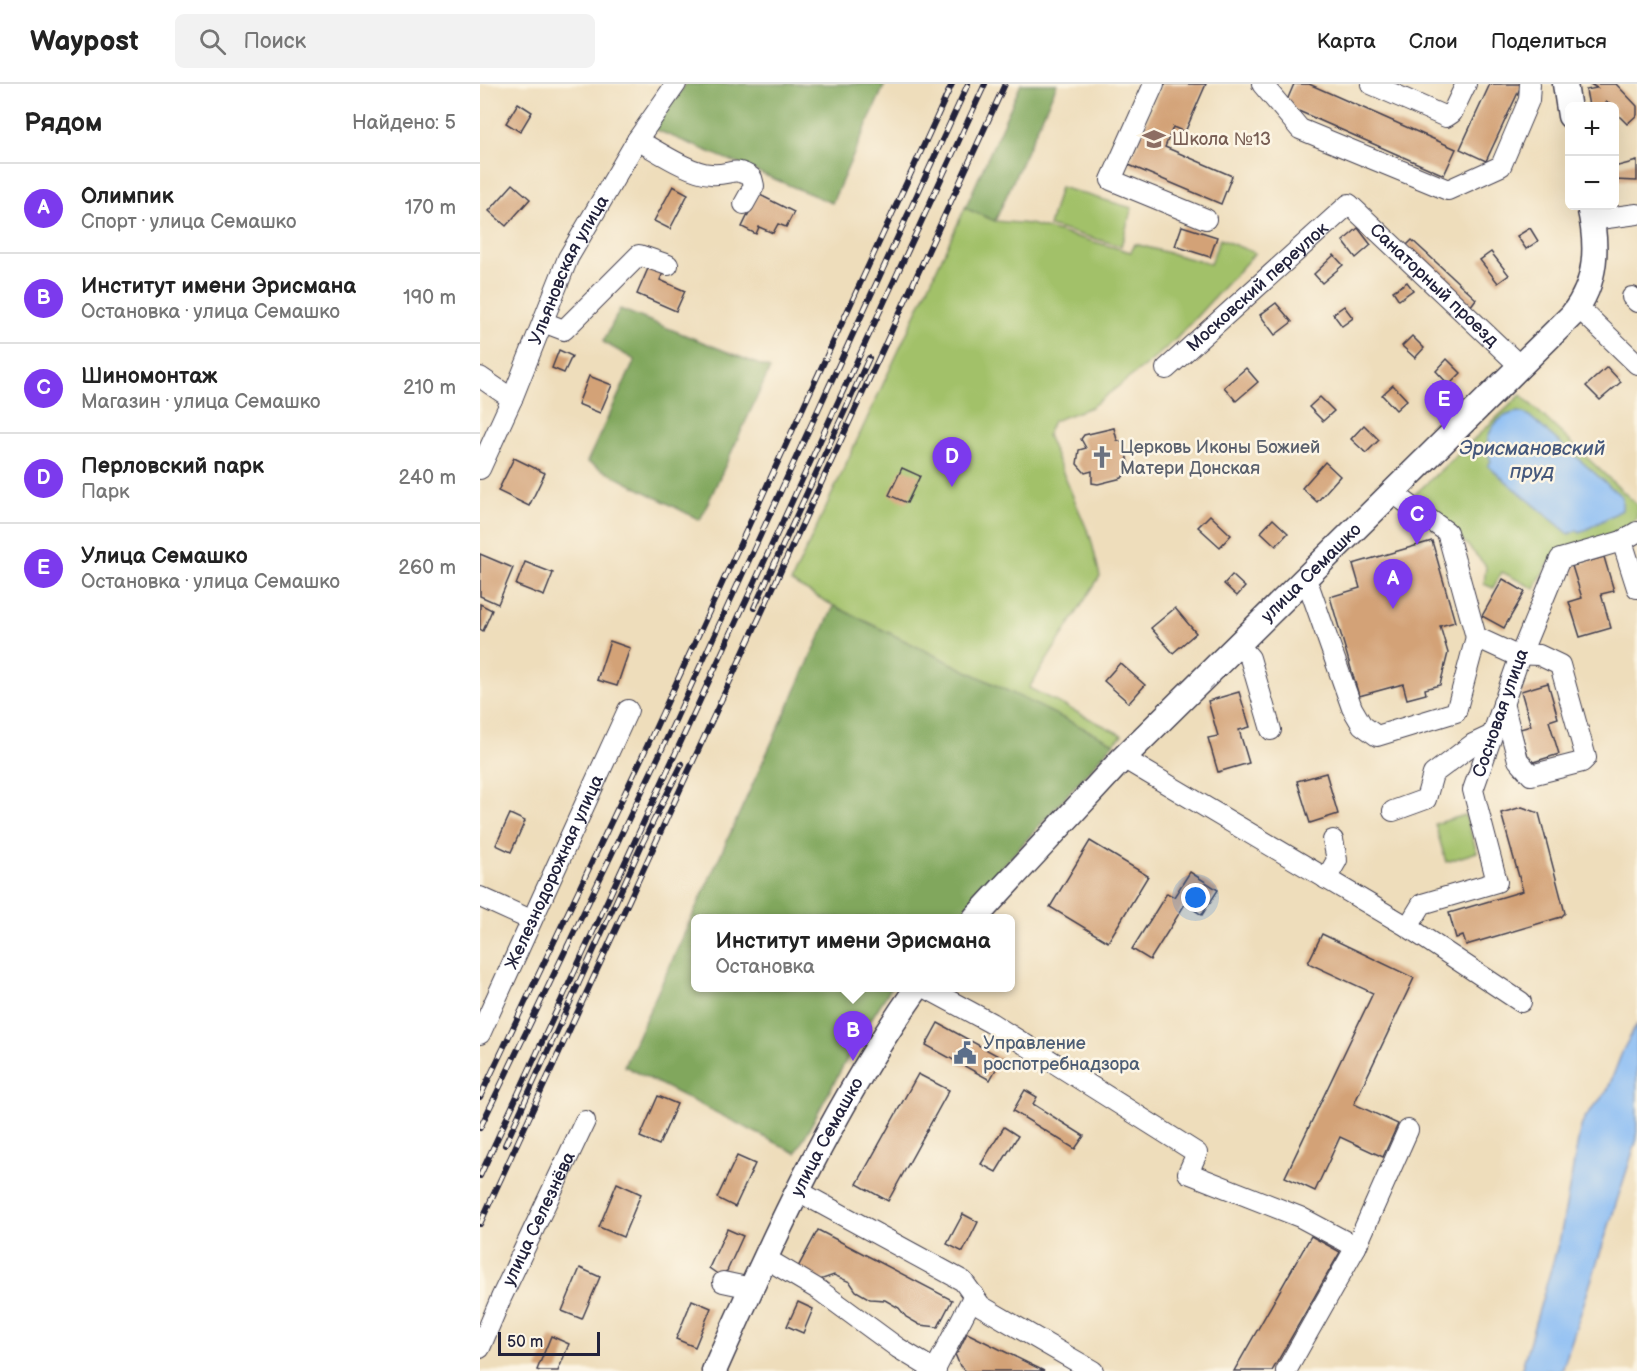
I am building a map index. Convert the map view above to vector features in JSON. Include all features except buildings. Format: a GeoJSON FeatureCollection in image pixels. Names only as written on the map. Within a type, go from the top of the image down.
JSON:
{"type":"FeatureCollection","features":[{"type":"Feature","properties":{"kind":"main road"},"geometry":{"type":"LineString","coordinates":[[1565,84],[1567,102]]}},
{"type":"Feature","properties":{"kind":"main road","name":"улица Семашко"},"geometry":{"type":"LineString","coordinates":[[979,914],[1123,758],[1521,367],[1578,307],[1591,281],[1595,262],[1591,213]]}},
{"type":"Feature","properties":{"kind":"main road","name":"улица Семашко"},"geometry":{"type":"LineString","coordinates":[[714,1371],[738,1287],[765,1258],[849,1091],[914,992]]}},
{"type":"Feature","properties":{"kind":"street","name":"Ульяновская улица"},"geometry":{"type":"LineString","coordinates":[[480,469],[512,399],[568,258],[637,140],[676,84]]}},
{"type":"Feature","properties":{"kind":"street"},"geometry":{"type":"LineString","coordinates":[[1154,84],[1111,180],[1206,219]]}},
{"type":"Feature","properties":{"kind":"street"},"geometry":{"type":"LineString","coordinates":[[1262,84],[1300,129],[1448,190],[1501,166],[1529,100],[1530,84]]}},
{"type":"Feature","properties":{"kind":"street"},"geometry":{"type":"LineString","coordinates":[[1371,84],[1446,117],[1452,112],[1466,84]]}},
{"type":"Feature","properties":{"kind":"street"},"geometry":{"type":"LineString","coordinates":[[637,140],[708,174],[735,170],[744,172],[752,178],[754,186],[744,204]]}},
{"type":"Feature","properties":{"kind":"street","name":"Санаторный проезд"},"geometry":{"type":"LineString","coordinates":[[1349,204],[1521,367]]}},
{"type":"Feature","properties":{"kind":"street","name":"Московский переулок"},"geometry":{"type":"LineString","coordinates":[[1166,369],[1349,204]]}},
{"type":"Feature","properties":{"kind":"street"},"geometry":{"type":"LineString","coordinates":[[1591,213],[1637,214]]}},
{"type":"Feature","properties":{"kind":"street"},"geometry":{"type":"LineString","coordinates":[[543,322],[564,330],[639,255],[668,265]]}},
{"type":"Feature","properties":{"kind":"street"},"geometry":{"type":"LineString","coordinates":[[1578,307],[1637,364]]}},
{"type":"Feature","properties":{"kind":"street"},"geometry":{"type":"LineString","coordinates":[[480,377],[512,399]]}},
{"type":"Feature","properties":{"kind":"street"},"geometry":{"type":"LineString","coordinates":[[1303,581],[1310,589],[1352,708],[1362,724],[1377,736],[1456,712],[1476,637],[1446,530],[1411,509],[1393,493]]}},
{"type":"Feature","properties":{"kind":"street"},"geometry":{"type":"LineString","coordinates":[[1630,537],[1637,588]]}},
{"type":"Feature","properties":{"kind":"street","name":"Сосновая улица"},"geometry":{"type":"LineString","coordinates":[[1408,927],[1422,904],[1497,882],[1473,793],[1520,656],[1560,560],[1630,537]]}},
{"type":"Feature","properties":{"kind":"street"},"geometry":{"type":"LineString","coordinates":[[1476,637],[1520,656],[1539,655],[1560,665],[1586,758],[1582,762],[1531,775],[1518,760],[1503,703]]}},
{"type":"Feature","properties":{"kind":"street"},"geometry":{"type":"LineString","coordinates":[[1238,644],[1250,658],[1271,730]]}},
{"type":"Feature","properties":{"kind":"street","name":"Железнодорожная улица"},"geometry":{"type":"LineString","coordinates":[[480,1034],[628,710]]}},
{"type":"Feature","properties":{"kind":"street"},"geometry":{"type":"LineString","coordinates":[[1393,811],[1426,799],[1432,774],[1473,744],[1492,735]]}},
{"type":"Feature","properties":{"kind":"street"},"geometry":{"type":"LineString","coordinates":[[1123,758],[1408,927],[1521,1002]]}},
{"type":"Feature","properties":{"kind":"street"},"geometry":{"type":"LineString","coordinates":[[1326,879],[1337,860],[1333,840]]}},
{"type":"Feature","properties":{"kind":"street"},"geometry":{"type":"LineString","coordinates":[[480,897],[531,920]]}},
{"type":"Feature","properties":{"kind":"street"},"geometry":{"type":"LineString","coordinates":[[935,992],[991,1023],[1197,1153],[1188,1173],[1300,1217],[1356,1247]]}},
{"type":"Feature","properties":{"kind":"street","name":"улица Селезнёва"},"geometry":{"type":"LineString","coordinates":[[480,1348],[501,1298],[585,1121]]}},
{"type":"Feature","properties":{"kind":"street"},"geometry":{"type":"LineString","coordinates":[[1286,1371],[1356,1247],[1408,1130]]}},
{"type":"Feature","properties":{"kind":"street"},"geometry":{"type":"LineString","coordinates":[[798,1191],[963,1281],[981,1306],[1093,1371]]}},
{"type":"Feature","properties":{"kind":"street"},"geometry":{"type":"LineString","coordinates":[[765,1258],[827,1295],[898,1348],[935,1371],[974,1295]]}},
{"type":"Feature","properties":{"kind":"green space"},"geometry":{"type":"Polygon","coordinates":[[[686,84],[885,84],[832,203],[654,129],[686,84]]]}},
{"type":"Feature","properties":{"kind":"green space"},"geometry":{"type":"Polygon","coordinates":[[[1021,84],[1057,84],[995,221],[965,208],[1021,84]]]}},
{"type":"Feature","properties":{"kind":"green space"},"geometry":{"type":"Polygon","coordinates":[[[1060,187],[1132,208],[1121,246],[1049,226],[1060,187]]]}},
{"type":"Feature","properties":{"kind":"green space"},"geometry":{"type":"Polygon","coordinates":[[[965,208],[995,221],[1030,224],[1131,252],[1135,244],[1210,264],[1220,239],[1255,253],[1176,339],[1149,363],[1091,407],[1053,421],[1047,435],[1091,539],[1100,576],[1029,688],[1122,735],[1114,743],[834,606],[791,582],[965,208]]]}},
{"type":"Feature","properties":{"kind":"green space"},"geometry":{"type":"Polygon","coordinates":[[[620,309],[770,369],[700,520],[587,462],[635,360],[603,342],[620,309]]]}},
{"type":"Feature","properties":{"kind":"green space"},"geometry":{"type":"Polygon","coordinates":[[[1521,395],[1637,505],[1637,518],[1618,532],[1560,552],[1552,559],[1535,589],[1502,572],[1493,588],[1484,584],[1486,566],[1451,527],[1411,498],[1521,395]]]}},
{"type":"Feature","properties":{"kind":"green space"},"geometry":{"type":"Polygon","coordinates":[[[834,606],[1114,743],[960,914],[693,914],[834,606]]]}},
{"type":"Feature","properties":{"kind":"green space"},"geometry":{"type":"Polygon","coordinates":[[[1465,815],[1477,852],[1446,862],[1435,824],[1465,815]]]}},
{"type":"Feature","properties":{"kind":"green space"},"geometry":{"type":"Polygon","coordinates":[[[691,919],[691,992],[888,992],[854,1046],[796,1153],[624,1066],[691,919]]]}},
{"type":"Feature","properties":{"kind":"water","name":"Эрисмановский пруд"},"geometry":{"type":"Polygon","coordinates":[[[1519,412],[1528,415],[1622,497],[1622,510],[1580,533],[1577,530],[1569,534],[1488,466],[1491,461],[1488,444],[1492,429],[1502,418],[1519,412]]]}},
{"type":"Feature","properties":{"kind":"water"},"geometry":{"type":"Polygon","coordinates":[[[1637,1024],[1637,1139],[1562,1371],[1521,1371],[1560,1238],[1580,1130],[1584,1119],[1607,1091],[1623,1050],[1637,1024]]]}},
{"type":"Feature","properties":{"kind":"railway"},"geometry":{"type":"LineString","coordinates":[[480,1097],[643,755],[952,84]]}},
{"type":"Feature","properties":{"kind":"railway"},"geometry":{"type":"LineString","coordinates":[[480,1128],[656,762],[968,84]]}},
{"type":"Feature","properties":{"kind":"railway"},"geometry":{"type":"LineString","coordinates":[[480,1176],[985,84]]}},
{"type":"Feature","properties":{"kind":"railway"},"geometry":{"type":"LineString","coordinates":[[480,1224],[1005,84]]}},
{"type":"Feature","properties":{"kind":"railway"},"geometry":{"type":"LineString","coordinates":[[754,608],[869,358]]}},
{"type":"Feature","properties":{"kind":"railway"},"geometry":{"type":"LineString","coordinates":[[505,1145],[643,842],[682,764]]}},
{"type":"Feature","properties":{"kind":"place","name":"Школа №13"},"geometry":{"type":"Point","coordinates":[1154,139]}},
{"type":"Feature","properties":{"kind":"place","name":"Улица Семашко"},"geometry":{"type":"Point","coordinates":[1444,430]}},
{"type":"Feature","properties":{"kind":"place","name":"Церковь Иконы Божией Матери Донская"},"geometry":{"type":"Point","coordinates":[1102,457]}},
{"type":"Feature","properties":{"kind":"place","name":"Перловский парк"},"geometry":{"type":"Point","coordinates":[952,487]}},
{"type":"Feature","properties":{"kind":"place","name":"Шиномонтаж"},"geometry":{"type":"Point","coordinates":[1417,545]}},
{"type":"Feature","properties":{"kind":"place","name":"Олимпик"},"geometry":{"type":"Point","coordinates":[1393,609]}},
{"type":"Feature","properties":{"kind":"place","name":"Управление роспотребнадзора"},"geometry":{"type":"Point","coordinates":[965,1053]}},
{"type":"Feature","properties":{"kind":"place","name":"Институт имени Эрисмана"},"geometry":{"type":"Point","coordinates":[853,1061]}}]}
